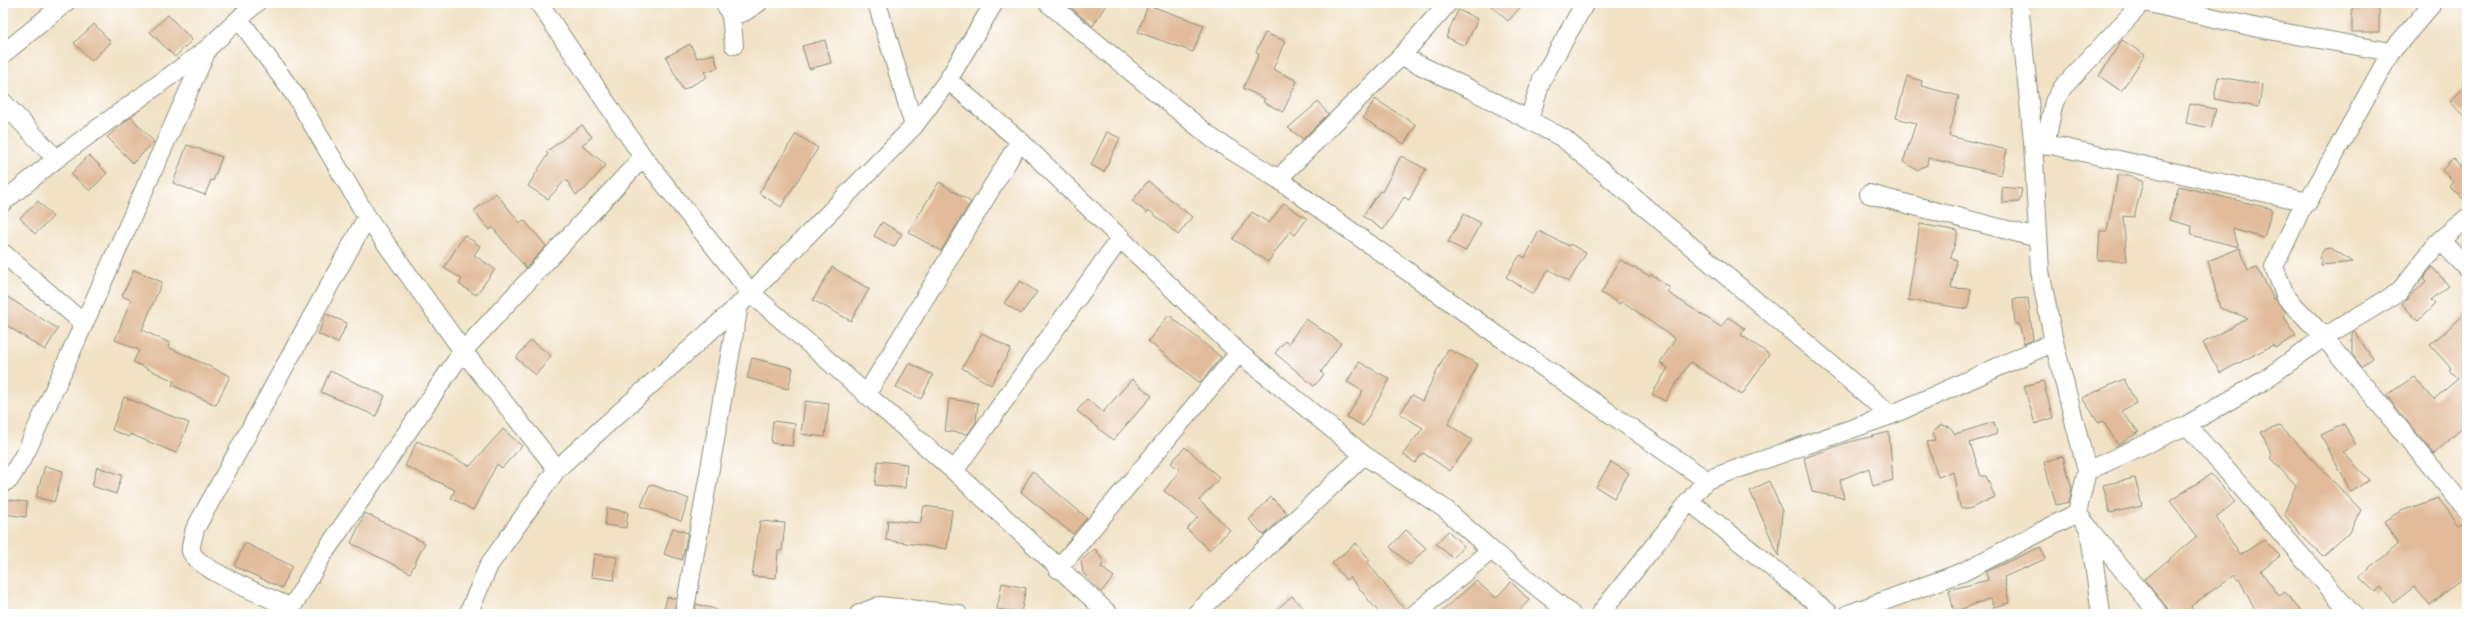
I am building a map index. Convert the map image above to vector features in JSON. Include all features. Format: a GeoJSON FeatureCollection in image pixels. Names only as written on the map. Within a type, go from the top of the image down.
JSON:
{"type":"FeatureCollection","features":[{"type":"Feature","properties":{"kind":"street"},"geometry":{"type":"LineString","coordinates":[[3,54],[65,3]]}},
{"type":"Feature","properties":{"kind":"street"},"geometry":{"type":"LineString","coordinates":[[3,202],[56,160],[208,48],[256,3]]}},
{"type":"Feature","properties":{"kind":"street"},"geometry":{"type":"LineString","coordinates":[[538,3],[643,157],[745,299],[866,395],[954,471],[1058,569],[1109,614]]}},
{"type":"Feature","properties":{"kind":"street"},"geometry":{"type":"LineString","coordinates":[[734,45],[728,10],[744,12],[758,3]]}},
{"type":"Feature","properties":{"kind":"street"},"geometry":{"type":"LineString","coordinates":[[877,3],[914,126]]}},
{"type":"Feature","properties":{"kind":"street"},"geometry":{"type":"LineString","coordinates":[[468,614],[489,565],[557,469],[745,299],[914,126],[948,80],[994,3]]}},
{"type":"Feature","properties":{"kind":"street"},"geometry":{"type":"LineString","coordinates":[[1048,3],[1213,139],[1278,179],[1487,328],[1706,480]]}},
{"type":"Feature","properties":{"kind":"street"},"geometry":{"type":"LineString","coordinates":[[1278,179],[1401,56],[1448,3]]}},
{"type":"Feature","properties":{"kind":"street"},"geometry":{"type":"LineString","coordinates":[[1529,119],[1542,79],[1555,53],[1585,3]]}},
{"type":"Feature","properties":{"kind":"street"},"geometry":{"type":"LineString","coordinates":[[1849,614],[1963,572],[2077,513],[2087,471],[2054,342],[2040,271],[2038,238],[2039,143],[2019,3]]}},
{"type":"Feature","properties":{"kind":"street"},"geometry":{"type":"LineString","coordinates":[[2039,143],[2054,102],[2063,87],[2142,3]]}},
{"type":"Feature","properties":{"kind":"street"},"geometry":{"type":"LineString","coordinates":[[2149,3],[2258,28],[2391,52]]}},
{"type":"Feature","properties":{"kind":"street"},"geometry":{"type":"LineString","coordinates":[[2433,3],[2391,52],[2308,202],[2303,205],[2274,267],[2286,297],[2324,337],[2467,510]]}},
{"type":"Feature","properties":{"kind":"street"},"geometry":{"type":"LineString","coordinates":[[239,20],[297,98],[367,217],[463,351],[557,469]]}},
{"type":"Feature","properties":{"kind":"street"},"geometry":{"type":"LineString","coordinates":[[3,483],[10,479],[27,450],[208,48]]}},
{"type":"Feature","properties":{"kind":"street"},"geometry":{"type":"LineString","coordinates":[[1401,56],[1529,119],[1563,138],[1891,415]]}},
{"type":"Feature","properties":{"kind":"street"},"geometry":{"type":"LineString","coordinates":[[948,80],[1020,141],[1121,237],[1239,353],[1364,456],[1445,509],[1491,550],[1571,614]]}},
{"type":"Feature","properties":{"kind":"street"},"geometry":{"type":"LineString","coordinates":[[3,102],[56,160]]}},
{"type":"Feature","properties":{"kind":"street"},"geometry":{"type":"LineString","coordinates":[[866,395],[1020,141]]}},
{"type":"Feature","properties":{"kind":"street"},"geometry":{"type":"LineString","coordinates":[[2039,143],[2308,202]]}},
{"type":"Feature","properties":{"kind":"street"},"geometry":{"type":"LineString","coordinates":[[367,217],[195,529],[190,550],[196,560],[290,611],[322,556],[463,351],[643,157]]}},
{"type":"Feature","properties":{"kind":"street"},"geometry":{"type":"LineString","coordinates":[[1869,194],[2038,238]]}},
{"type":"Feature","properties":{"kind":"street"},"geometry":{"type":"LineString","coordinates":[[2087,471],[2187,425],[2262,381],[2324,337],[2399,292],[2440,240],[2467,218]]}},
{"type":"Feature","properties":{"kind":"street"},"geometry":{"type":"LineString","coordinates":[[954,471],[1121,237]]}},
{"type":"Feature","properties":{"kind":"street"},"geometry":{"type":"LineString","coordinates":[[2440,240],[2467,268]]}},
{"type":"Feature","properties":{"kind":"street"},"geometry":{"type":"LineString","coordinates":[[3,253],[83,323]]}},
{"type":"Feature","properties":{"kind":"street"},"geometry":{"type":"LineString","coordinates":[[684,614],[745,299]]}},
{"type":"Feature","properties":{"kind":"street"},"geometry":{"type":"LineString","coordinates":[[1600,614],[1706,480],[1891,415],[2054,342]]}},
{"type":"Feature","properties":{"kind":"street"},"geometry":{"type":"LineString","coordinates":[[1058,569],[1239,353]]}},
{"type":"Feature","properties":{"kind":"street"},"geometry":{"type":"LineString","coordinates":[[2187,425],[2352,614]]}},
{"type":"Feature","properties":{"kind":"street"},"geometry":{"type":"LineString","coordinates":[[1196,614],[1364,456]]}},
{"type":"Feature","properties":{"kind":"street"},"geometry":{"type":"LineString","coordinates":[[1689,501],[1830,614]]}},
{"type":"Feature","properties":{"kind":"street"},"geometry":{"type":"LineString","coordinates":[[2077,513],[2159,614]]}},
{"type":"Feature","properties":{"kind":"street"},"geometry":{"type":"LineString","coordinates":[[2089,528],[2101,614]]}},
{"type":"Feature","properties":{"kind":"street"},"geometry":{"type":"LineString","coordinates":[[1415,614],[1491,550]]}},
{"type":"Feature","properties":{"kind":"street"},"geometry":{"type":"LineString","coordinates":[[859,614],[879,606],[958,614]]}},
{"type":"Feature","properties":{"kind":"building"},"geometry":{"type":"Polygon","coordinates":[[[1065,3],[1107,3],[1093,26],[1065,3]]]}},
{"type":"Feature","properties":{"kind":"building"},"geometry":{"type":"Polygon","coordinates":[[[1488,3],[1524,3],[1508,21],[1488,3]]]}},
{"type":"Feature","properties":{"kind":"building"},"geometry":{"type":"Polygon","coordinates":[[[1148,5],[1204,25],[1193,52],[1138,32],[1148,5]]]}},
{"type":"Feature","properties":{"kind":"building"},"geometry":{"type":"Polygon","coordinates":[[[2352,7],[2379,8],[2379,32],[2352,32],[2352,7]]]}},
{"type":"Feature","properties":{"kind":"building"},"geometry":{"type":"Polygon","coordinates":[[[1458,10],[1478,19],[1465,46],[1446,37],[1458,10]]]}},
{"type":"Feature","properties":{"kind":"building"},"geometry":{"type":"Polygon","coordinates":[[[168,15],[192,40],[175,57],[150,32],[168,15]]]}},
{"type":"Feature","properties":{"kind":"building"},"geometry":{"type":"Polygon","coordinates":[[[94,24],[111,42],[91,61],[74,43],[94,24]]]}},
{"type":"Feature","properties":{"kind":"building"},"geometry":{"type":"Polygon","coordinates":[[[1265,33],[1285,41],[1273,69],[1297,81],[1283,112],[1263,102],[1265,99],[1243,88],[1259,54],[1256,52],[1265,33]]]}},
{"type":"Feature","properties":{"kind":"building"},"geometry":{"type":"Polygon","coordinates":[[[825,40],[831,63],[809,69],[802,46],[825,40]]]}},
{"type":"Feature","properties":{"kind":"building"},"geometry":{"type":"Polygon","coordinates":[[[2122,40],[2145,55],[2121,91],[2099,76],[2122,40]]]}},
{"type":"Feature","properties":{"kind":"building"},"geometry":{"type":"Polygon","coordinates":[[[690,44],[697,58],[714,54],[718,68],[704,72],[707,77],[683,90],[666,57],[690,44]]]}},
{"type":"Feature","properties":{"kind":"building"},"geometry":{"type":"Polygon","coordinates":[[[1907,76],[1922,81],[1921,86],[1959,96],[1949,136],[2007,150],[2001,175],[1928,158],[1927,165],[1917,170],[1903,162],[1916,123],[1896,118],[1907,76]]]}},
{"type":"Feature","properties":{"kind":"building"},"geometry":{"type":"Polygon","coordinates":[[[2218,77],[2262,84],[2259,107],[2214,99],[2218,77]]]}},
{"type":"Feature","properties":{"kind":"building"},"geometry":{"type":"Polygon","coordinates":[[[2467,84],[2467,118],[2450,102],[2467,84]]]}},
{"type":"Feature","properties":{"kind":"building"},"geometry":{"type":"Polygon","coordinates":[[[1375,99],[1416,125],[1404,144],[1363,118],[1375,99]]]}},
{"type":"Feature","properties":{"kind":"building"},"geometry":{"type":"Polygon","coordinates":[[[1318,102],[1328,114],[1303,139],[1288,128],[1318,102]]]}},
{"type":"Feature","properties":{"kind":"building"},"geometry":{"type":"Polygon","coordinates":[[[2190,104],[2216,109],[2211,128],[2186,123],[2190,104]]]}},
{"type":"Feature","properties":{"kind":"building"},"geometry":{"type":"Polygon","coordinates":[[[131,117],[154,142],[133,163],[107,137],[131,117]]]}},
{"type":"Feature","properties":{"kind":"building"},"geometry":{"type":"Polygon","coordinates":[[[582,125],[592,137],[582,145],[606,165],[585,189],[576,195],[566,179],[548,199],[528,186],[548,154],[546,152],[582,125]]]}},
{"type":"Feature","properties":{"kind":"building"},"geometry":{"type":"Polygon","coordinates":[[[1107,132],[1120,138],[1104,172],[1091,165],[1107,132]]]}},
{"type":"Feature","properties":{"kind":"building"},"geometry":{"type":"Polygon","coordinates":[[[796,134],[818,148],[781,207],[759,193],[796,134]]]}},
{"type":"Feature","properties":{"kind":"building"},"geometry":{"type":"Polygon","coordinates":[[[187,145],[222,157],[213,181],[211,180],[205,195],[173,183],[187,145]]]}},
{"type":"Feature","properties":{"kind":"building"},"geometry":{"type":"Polygon","coordinates":[[[89,155],[107,173],[90,191],[71,174],[89,155]]]}},
{"type":"Feature","properties":{"kind":"building"},"geometry":{"type":"Polygon","coordinates":[[[1401,156],[1426,169],[1409,200],[1404,197],[1383,230],[1363,216],[1380,191],[1382,192],[1401,156]]]}},
{"type":"Feature","properties":{"kind":"building"},"geometry":{"type":"Polygon","coordinates":[[[2467,157],[2467,202],[2449,187],[2453,181],[2442,170],[2453,159],[2461,167],[2467,157]]]}},
{"type":"Feature","properties":{"kind":"building"},"geometry":{"type":"Polygon","coordinates":[[[2118,175],[2129,175],[2143,182],[2134,217],[2123,216],[2127,261],[2098,261],[2100,231],[2107,231],[2118,175]]]}},
{"type":"Feature","properties":{"kind":"building"},"geometry":{"type":"Polygon","coordinates":[[[1148,181],[1192,217],[1178,235],[1149,210],[1147,213],[1132,201],[1148,181]]]}},
{"type":"Feature","properties":{"kind":"building"},"geometry":{"type":"Polygon","coordinates":[[[939,182],[971,202],[941,251],[908,232],[939,182]]]}},
{"type":"Feature","properties":{"kind":"building"},"geometry":{"type":"Polygon","coordinates":[[[2179,186],[2272,209],[2264,238],[2232,229],[2239,247],[2191,235],[2192,226],[2169,220],[2179,186]]]}},
{"type":"Feature","properties":{"kind":"building"},"geometry":{"type":"Polygon","coordinates":[[[2002,187],[2022,189],[2019,202],[2002,203],[2002,187]]]}},
{"type":"Feature","properties":{"kind":"building"},"geometry":{"type":"Polygon","coordinates":[[[496,193],[520,223],[524,220],[546,246],[526,268],[492,227],[490,230],[474,211],[496,193]]]}},
{"type":"Feature","properties":{"kind":"building"},"geometry":{"type":"Polygon","coordinates":[[[38,201],[53,217],[35,234],[20,218],[38,201]]]}},
{"type":"Feature","properties":{"kind":"building"},"geometry":{"type":"Polygon","coordinates":[[[1284,203],[1307,219],[1295,235],[1290,231],[1268,262],[1233,239],[1252,212],[1269,223],[1284,203]]]}},
{"type":"Feature","properties":{"kind":"building"},"geometry":{"type":"Polygon","coordinates":[[[1464,214],[1481,223],[1465,251],[1448,242],[1464,214]]]}},
{"type":"Feature","properties":{"kind":"building"},"geometry":{"type":"Polygon","coordinates":[[[882,222],[902,234],[894,247],[874,236],[882,222]]]}},
{"type":"Feature","properties":{"kind":"building"},"geometry":{"type":"Polygon","coordinates":[[[1920,224],[1958,231],[1951,258],[1957,260],[1951,288],[1971,289],[1968,309],[1908,300],[1920,224]]]}},
{"type":"Feature","properties":{"kind":"building"},"geometry":{"type":"Polygon","coordinates":[[[1539,231],[1569,246],[1570,244],[1586,253],[1569,282],[1549,269],[1533,294],[1506,277],[1520,255],[1525,258],[1539,231]]]}},
{"type":"Feature","properties":{"kind":"building"},"geometry":{"type":"Polygon","coordinates":[[[464,235],[480,246],[474,255],[495,269],[476,295],[459,284],[462,279],[444,268],[464,235]]]}},
{"type":"Feature","properties":{"kind":"building"},"geometry":{"type":"Polygon","coordinates":[[[2240,248],[2248,270],[2257,267],[2274,299],[2275,298],[2286,313],[2283,315],[2296,336],[2275,348],[2273,345],[2220,373],[2203,343],[2248,318],[2220,308],[2208,261],[2240,248]]]}},
{"type":"Feature","properties":{"kind":"building"},"geometry":{"type":"Polygon","coordinates":[[[2331,248],[2353,262],[2321,265],[2322,260],[2319,258],[2324,249],[2331,248]]]}},
{"type":"Feature","properties":{"kind":"building"},"geometry":{"type":"Polygon","coordinates":[[[1620,260],[1650,276],[1651,274],[1670,288],[1667,292],[1721,327],[1728,317],[1745,329],[1741,335],[1769,354],[1742,395],[1690,362],[1665,401],[1652,394],[1668,368],[1660,363],[1675,339],[1622,301],[1620,304],[1601,293],[1620,260]]]}},
{"type":"Feature","properties":{"kind":"building"},"geometry":{"type":"Polygon","coordinates":[[[832,267],[869,289],[851,321],[813,300],[832,267]]]}},
{"type":"Feature","properties":{"kind":"building"},"geometry":{"type":"Polygon","coordinates":[[[2432,267],[2449,286],[2431,300],[2435,304],[2418,321],[2402,304],[2426,281],[2423,278],[2432,267]]]}},
{"type":"Feature","properties":{"kind":"building"},"geometry":{"type":"Polygon","coordinates":[[[134,270],[162,282],[142,330],[170,343],[168,347],[230,376],[216,405],[172,385],[174,381],[133,362],[139,350],[115,340],[131,300],[122,296],[134,270]]]}},
{"type":"Feature","properties":{"kind":"building"},"geometry":{"type":"Polygon","coordinates":[[[1020,281],[1037,292],[1021,314],[1004,303],[1020,281]]]}},
{"type":"Feature","properties":{"kind":"building"},"geometry":{"type":"Polygon","coordinates":[[[3,294],[58,329],[45,350],[3,323],[3,294]]]}},
{"type":"Feature","properties":{"kind":"building"},"geometry":{"type":"Polygon","coordinates":[[[2028,298],[2033,340],[2024,344],[2019,324],[2015,324],[2013,299],[2028,298]]]}},
{"type":"Feature","properties":{"kind":"building"},"geometry":{"type":"Polygon","coordinates":[[[2467,312],[2467,423],[2434,454],[2386,395],[2414,377],[2434,399],[2458,379],[2449,370],[2451,368],[2430,345],[2467,312]]]}},
{"type":"Feature","properties":{"kind":"building"},"geometry":{"type":"Polygon","coordinates":[[[326,314],[347,323],[338,343],[318,334],[326,314]]]}},
{"type":"Feature","properties":{"kind":"building"},"geometry":{"type":"Polygon","coordinates":[[[1169,315],[1221,357],[1200,383],[1148,341],[1169,315]]]}},
{"type":"Feature","properties":{"kind":"building"},"geometry":{"type":"Polygon","coordinates":[[[1306,319],[1341,343],[1321,372],[1324,375],[1314,386],[1275,353],[1285,341],[1288,344],[1306,319]]]}},
{"type":"Feature","properties":{"kind":"building"},"geometry":{"type":"Polygon","coordinates":[[[2354,331],[2372,358],[2362,367],[2352,354],[2352,333],[2354,331]]]}},
{"type":"Feature","properties":{"kind":"building"},"geometry":{"type":"Polygon","coordinates":[[[982,333],[1011,349],[991,385],[962,368],[982,333]]]}},
{"type":"Feature","properties":{"kind":"building"},"geometry":{"type":"Polygon","coordinates":[[[531,340],[551,356],[536,375],[516,358],[531,340]]]}},
{"type":"Feature","properties":{"kind":"building"},"geometry":{"type":"Polygon","coordinates":[[[1448,349],[1478,364],[1448,424],[1472,440],[1450,471],[1423,453],[1415,463],[1403,454],[1423,428],[1400,414],[1412,395],[1422,401],[1448,349]]]}},
{"type":"Feature","properties":{"kind":"building"},"geometry":{"type":"Polygon","coordinates":[[[752,358],[793,368],[788,389],[747,378],[752,358]]]}},
{"type":"Feature","properties":{"kind":"building"},"geometry":{"type":"Polygon","coordinates":[[[1359,362],[1390,379],[1363,426],[1347,417],[1363,391],[1347,382],[1359,362]]]}},
{"type":"Feature","properties":{"kind":"building"},"geometry":{"type":"Polygon","coordinates":[[[909,363],[933,375],[921,399],[896,387],[909,363]]]}},
{"type":"Feature","properties":{"kind":"building"},"geometry":{"type":"Polygon","coordinates":[[[330,371],[385,396],[376,416],[321,392],[330,371]]]}},
{"type":"Feature","properties":{"kind":"building"},"geometry":{"type":"Polygon","coordinates":[[[1132,379],[1152,396],[1113,440],[1077,411],[1087,399],[1103,412],[1132,379]]]}},
{"type":"Feature","properties":{"kind":"building"},"geometry":{"type":"Polygon","coordinates":[[[2124,379],[2136,403],[2121,411],[2139,432],[2118,445],[2103,421],[2099,423],[2082,398],[2124,379]]]}},
{"type":"Feature","properties":{"kind":"building"},"geometry":{"type":"Polygon","coordinates":[[[2043,381],[2053,418],[2035,424],[2024,386],[2043,381]]]}},
{"type":"Feature","properties":{"kind":"building"},"geometry":{"type":"Polygon","coordinates":[[[124,397],[189,423],[176,453],[130,434],[129,437],[112,430],[124,397]]]}},
{"type":"Feature","properties":{"kind":"building"},"geometry":{"type":"Polygon","coordinates":[[[949,399],[978,403],[976,422],[968,434],[945,431],[949,399]]]}},
{"type":"Feature","properties":{"kind":"building"},"geometry":{"type":"Polygon","coordinates":[[[805,401],[829,404],[825,437],[801,434],[805,401]]]}},
{"type":"Feature","properties":{"kind":"building"},"geometry":{"type":"Polygon","coordinates":[[[773,421],[795,424],[792,446],[771,443],[773,421]]]}},
{"type":"Feature","properties":{"kind":"building"},"geometry":{"type":"Polygon","coordinates":[[[1994,422],[1997,434],[1970,443],[1981,476],[1986,476],[1995,497],[1969,509],[1960,507],[1953,472],[1938,477],[1927,442],[1935,441],[1933,432],[1941,425],[1950,427],[1955,434],[1994,422]]]}},
{"type":"Feature","properties":{"kind":"building"},"geometry":{"type":"Polygon","coordinates":[[[2344,424],[2356,445],[2343,452],[2369,480],[2351,492],[2321,435],[2344,424]]]}},
{"type":"Feature","properties":{"kind":"building"},"geometry":{"type":"Polygon","coordinates":[[[2280,426],[2361,510],[2348,534],[2323,556],[2303,537],[2284,514],[2296,485],[2270,458],[2272,455],[2261,432],[2280,426]]]}},
{"type":"Feature","properties":{"kind":"building"},"geometry":{"type":"Polygon","coordinates":[[[503,429],[522,446],[502,468],[497,464],[473,510],[451,498],[455,490],[405,466],[417,441],[470,466],[503,429]]]}},
{"type":"Feature","properties":{"kind":"building"},"geometry":{"type":"Polygon","coordinates":[[[1889,432],[1893,480],[1873,486],[1869,468],[1840,480],[1844,498],[1812,492],[1804,458],[1846,443],[1889,432]]]}},
{"type":"Feature","properties":{"kind":"building"},"geometry":{"type":"Polygon","coordinates":[[[1185,447],[1220,478],[1199,500],[1230,530],[1209,550],[1187,529],[1198,517],[1164,491],[1180,470],[1171,463],[1185,447]]]}},
{"type":"Feature","properties":{"kind":"building"},"geometry":{"type":"Polygon","coordinates":[[[2063,456],[2072,489],[2069,502],[2056,505],[2044,462],[2063,456]]]}},
{"type":"Feature","properties":{"kind":"building"},"geometry":{"type":"Polygon","coordinates":[[[878,461],[907,464],[905,488],[875,485],[878,461]]]}},
{"type":"Feature","properties":{"kind":"building"},"geometry":{"type":"Polygon","coordinates":[[[1611,462],[1629,473],[1614,498],[1596,487],[1611,462]]]}},
{"type":"Feature","properties":{"kind":"building"},"geometry":{"type":"Polygon","coordinates":[[[45,466],[63,471],[54,502],[36,497],[45,466]]]}},
{"type":"Feature","properties":{"kind":"building"},"geometry":{"type":"Polygon","coordinates":[[[97,467],[122,475],[116,494],[92,486],[97,467]]]}},
{"type":"Feature","properties":{"kind":"building"},"geometry":{"type":"Polygon","coordinates":[[[1032,471],[1087,518],[1073,534],[1021,492],[1032,471]]]}},
{"type":"Feature","properties":{"kind":"building"},"geometry":{"type":"Polygon","coordinates":[[[2211,474],[2235,502],[2216,517],[2240,555],[2264,540],[2280,556],[2261,571],[2279,596],[2285,592],[2303,614],[2257,614],[2239,579],[2237,580],[2234,575],[2191,606],[2194,614],[2169,614],[2167,607],[2144,580],[2197,536],[2170,501],[2211,474]]]}},
{"type":"Feature","properties":{"kind":"building"},"geometry":{"type":"Polygon","coordinates":[[[2135,478],[2142,506],[2110,513],[2103,485],[2135,478]]]}},
{"type":"Feature","properties":{"kind":"building"},"geometry":{"type":"Polygon","coordinates":[[[1769,481],[1782,511],[1779,556],[1750,491],[1769,481]]]}},
{"type":"Feature","properties":{"kind":"building"},"geometry":{"type":"Polygon","coordinates":[[[650,484],[689,499],[681,521],[641,506],[650,484]]]}},
{"type":"Feature","properties":{"kind":"building"},"geometry":{"type":"Polygon","coordinates":[[[1271,497],[1287,513],[1264,535],[1249,520],[1271,497]]]}},
{"type":"Feature","properties":{"kind":"building"},"geometry":{"type":"Polygon","coordinates":[[[2438,498],[2459,525],[2467,521],[2467,575],[2430,605],[2414,587],[2393,603],[2381,587],[2375,592],[2359,577],[2398,545],[2384,521],[2401,511],[2438,498]]]}},
{"type":"Feature","properties":{"kind":"building"},"geometry":{"type":"Polygon","coordinates":[[[4,499],[27,502],[26,517],[3,514],[4,499]]]}},
{"type":"Feature","properties":{"kind":"building"},"geometry":{"type":"Polygon","coordinates":[[[924,506],[952,510],[947,549],[886,540],[888,520],[920,523],[924,506]]]}},
{"type":"Feature","properties":{"kind":"building"},"geometry":{"type":"Polygon","coordinates":[[[607,508],[628,512],[626,528],[605,525],[607,508]]]}},
{"type":"Feature","properties":{"kind":"building"},"geometry":{"type":"Polygon","coordinates":[[[365,513],[425,543],[410,573],[351,543],[365,513]]]}},
{"type":"Feature","properties":{"kind":"building"},"geometry":{"type":"Polygon","coordinates":[[[760,521],[785,523],[782,551],[778,551],[776,578],[752,576],[760,521]]]}},
{"type":"Feature","properties":{"kind":"building"},"geometry":{"type":"Polygon","coordinates":[[[673,528],[688,533],[682,560],[664,554],[673,528]]]}},
{"type":"Feature","properties":{"kind":"building"},"geometry":{"type":"Polygon","coordinates":[[[1406,530],[1426,548],[1410,565],[1390,547],[1406,530]]]}},
{"type":"Feature","properties":{"kind":"building"},"geometry":{"type":"Polygon","coordinates":[[[1448,531],[1464,546],[1453,558],[1436,544],[1448,531]]]}},
{"type":"Feature","properties":{"kind":"building"},"geometry":{"type":"Polygon","coordinates":[[[245,543],[292,566],[282,588],[234,566],[245,543]]]}},
{"type":"Feature","properties":{"kind":"building"},"geometry":{"type":"Polygon","coordinates":[[[1356,543],[1370,560],[1367,562],[1405,610],[1405,614],[1380,614],[1350,577],[1346,580],[1332,563],[1356,543]]]}},
{"type":"Feature","properties":{"kind":"building"},"geometry":{"type":"Polygon","coordinates":[[[2040,547],[2045,559],[2004,577],[2009,603],[1993,607],[1991,598],[1954,612],[1949,590],[1988,580],[1986,572],[2040,547]]]}},
{"type":"Feature","properties":{"kind":"building"},"geometry":{"type":"Polygon","coordinates":[[[1095,549],[1104,562],[1101,567],[1114,577],[1101,592],[1083,573],[1081,561],[1095,549]]]}},
{"type":"Feature","properties":{"kind":"building"},"geometry":{"type":"Polygon","coordinates":[[[594,554],[617,557],[614,580],[591,577],[594,554]]]}},
{"type":"Feature","properties":{"kind":"building"},"geometry":{"type":"Polygon","coordinates":[[[1476,581],[1496,598],[1511,582],[1529,600],[1516,614],[1439,614],[1476,581]]]}},
{"type":"Feature","properties":{"kind":"building"},"geometry":{"type":"Polygon","coordinates":[[[1002,583],[1026,588],[1021,613],[997,609],[1002,583]]]}},
{"type":"Feature","properties":{"kind":"building"},"geometry":{"type":"Polygon","coordinates":[[[1292,596],[1308,614],[1272,614],[1292,596]]]}},
{"type":"Feature","properties":{"kind":"building"},"geometry":{"type":"Polygon","coordinates":[[[667,597],[676,599],[674,614],[663,614],[667,597]]]}},
{"type":"Feature","properties":{"kind":"building"},"geometry":{"type":"Polygon","coordinates":[[[696,604],[715,609],[714,614],[695,614],[696,604]]]}}]}
